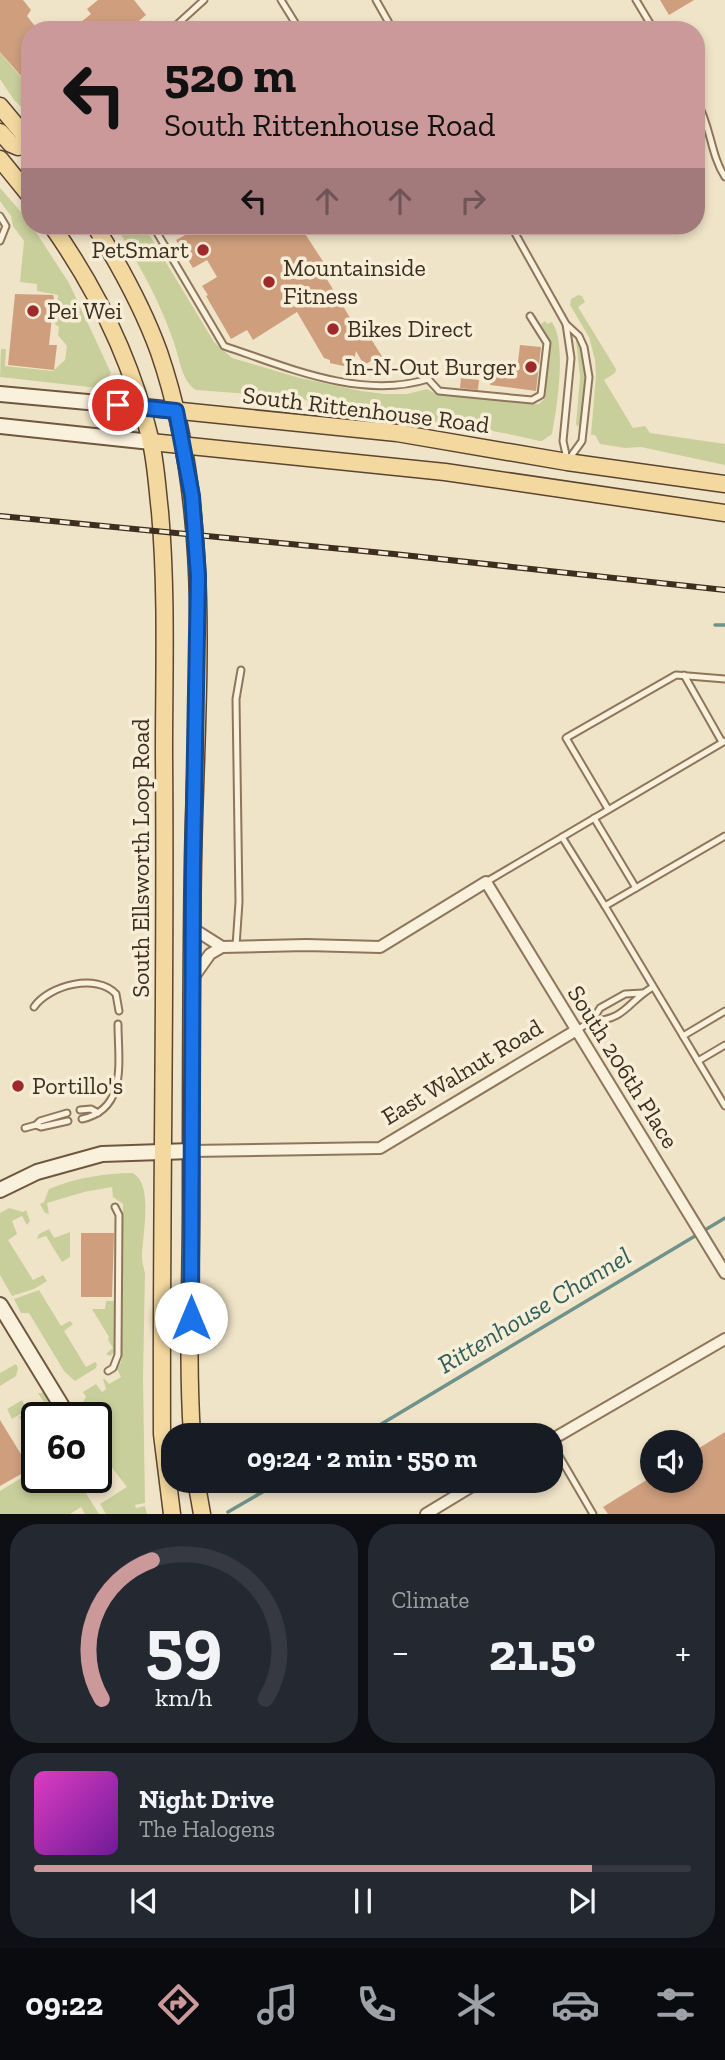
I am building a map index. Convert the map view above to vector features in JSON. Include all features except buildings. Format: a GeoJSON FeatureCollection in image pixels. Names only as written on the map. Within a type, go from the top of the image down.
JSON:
{"type":"FeatureCollection","features":[{"type":"Feature","properties":{"kind":"main road"},"geometry":{"type":"LineString","coordinates":[[0,106],[21,131]]}},
{"type":"Feature","properties":{"kind":"main road"},"geometry":{"type":"LineString","coordinates":[[0,132],[11,144],[21,146]]}},
{"type":"Feature","properties":{"kind":"main road"},"geometry":{"type":"LineString","coordinates":[[0,159],[21,185]]}},
{"type":"Feature","properties":{"kind":"main road","name":"South Ellsworth Loop Road"},"geometry":{"type":"LineString","coordinates":[[58,235],[77,264],[116,337],[142,407],[151,442],[158,490],[163,576],[165,870],[162,1434],[172,1514]]}},
{"type":"Feature","properties":{"kind":"main road"},"geometry":{"type":"LineString","coordinates":[[100,235],[144,314],[159,353],[176,411],[192,496],[198,576],[192,928],[192,1423]]}},
{"type":"Feature","properties":{"kind":"main road","name":"South Rittenhouse Road"},"geometry":{"type":"LineString","coordinates":[[142,407],[397,433],[567,462],[725,484]]}},
{"type":"Feature","properties":{"kind":"main road"},"geometry":{"type":"LineString","coordinates":[[151,442],[445,472],[725,513]]}},
{"type":"Feature","properties":{"kind":"main road"},"geometry":{"type":"LineString","coordinates":[[562,490],[567,462]]}},
{"type":"Feature","properties":{"kind":"main road"},"geometry":{"type":"LineString","coordinates":[[198,1493],[202,1514]]}},
{"type":"Feature","properties":{"kind":"street","name":"South Rittenhouse Road"},"geometry":{"type":"LineString","coordinates":[[0,394],[142,407]]}},
{"type":"Feature","properties":{"kind":"street"},"geometry":{"type":"LineString","coordinates":[[0,426],[151,442]]}},
{"type":"Feature","properties":{"kind":"street"},"geometry":{"type":"LineString","coordinates":[[193,978],[210,954],[222,947],[380,947],[486,882]]}},
{"type":"Feature","properties":{"kind":"street","name":"South 206th Place"},"geometry":{"type":"LineString","coordinates":[[486,882],[725,1273]]}},
{"type":"Feature","properties":{"kind":"street"},"geometry":{"type":"LineString","coordinates":[[192,928],[222,947]]}},
{"type":"Feature","properties":{"kind":"street","name":"East Walnut Road"},"geometry":{"type":"LineString","coordinates":[[0,1190],[37,1172],[102,1154],[380,1148],[575,1031]]}},
{"type":"Feature","properties":{"kind":"street"},"geometry":{"type":"LineString","coordinates":[[0,1305],[59,1402]]}},
{"type":"Feature","properties":{"kind":"street"},"geometry":{"type":"LineString","coordinates":[[563,1434],[725,1339]]}},
{"type":"Feature","properties":{"kind":"street"},"geometry":{"type":"LineString","coordinates":[[426,1514],[461,1493]]}},
{"type":"Feature","properties":{"kind":"lane"},"geometry":{"type":"LineString","coordinates":[[181,21],[204,0]]}},
{"type":"Feature","properties":{"kind":"lane"},"geometry":{"type":"LineString","coordinates":[[281,0],[294,21]]}},
{"type":"Feature","properties":{"kind":"lane"},"geometry":{"type":"LineString","coordinates":[[376,0],[388,21]]}},
{"type":"Feature","properties":{"kind":"lane"},"geometry":{"type":"LineString","coordinates":[[636,0],[649,21]]}},
{"type":"Feature","properties":{"kind":"lane"},"geometry":{"type":"LineString","coordinates":[[705,116],[719,167],[725,177]]}},
{"type":"Feature","properties":{"kind":"lane"},"geometry":{"type":"LineString","coordinates":[[0,216],[6,226],[0,241]]}},
{"type":"Feature","properties":{"kind":"lane"},"geometry":{"type":"LineString","coordinates":[[158,235],[224,346],[300,371],[360,385],[408,385],[428,379],[439,391],[537,399],[541,395],[547,343],[530,316]]}},
{"type":"Feature","properties":{"kind":"lane"},"geometry":{"type":"LineString","coordinates":[[516,235],[556,301],[566,324],[570,358],[562,441],[567,462]]}},
{"type":"Feature","properties":{"kind":"lane"},"geometry":{"type":"LineString","coordinates":[[566,324],[579,336],[584,346],[589,377],[582,441],[567,462]]}},
{"type":"Feature","properties":{"kind":"lane"},"geometry":{"type":"LineString","coordinates":[[236,946],[239,902],[236,698],[241,670]]}},
{"type":"Feature","properties":{"kind":"lane"},"geometry":{"type":"LineString","coordinates":[[608,809],[566,738],[676,675],[725,679]]}},
{"type":"Feature","properties":{"kind":"lane"},"geometry":{"type":"LineString","coordinates":[[486,882],[723,742],[684,675]]}},
{"type":"Feature","properties":{"kind":"lane"},"geometry":{"type":"LineString","coordinates":[[594,818],[636,888]]}},
{"type":"Feature","properties":{"kind":"lane"},"geometry":{"type":"LineString","coordinates":[[605,906],[725,836]]}},
{"type":"Feature","properties":{"kind":"lane"},"geometry":{"type":"LineString","coordinates":[[562,837],[725,1106]]}},
{"type":"Feature","properties":{"kind":"lane"},"geometry":{"type":"LineString","coordinates":[[34,1007],[40,997],[68,984],[105,985],[116,994],[118,1012]]}},
{"type":"Feature","properties":{"kind":"lane"},"geometry":{"type":"LineString","coordinates":[[592,1021],[608,1020],[633,1006],[643,993],[653,987]]}},
{"type":"Feature","properties":{"kind":"lane"},"geometry":{"type":"LineString","coordinates":[[575,1031],[592,1021],[600,1009],[625,993],[643,993]]}},
{"type":"Feature","properties":{"kind":"lane"},"geometry":{"type":"LineString","coordinates":[[683,1036],[725,1011]]}},
{"type":"Feature","properties":{"kind":"lane"},"geometry":{"type":"LineString","coordinates":[[82,1119],[98,1113],[114,1099],[118,1079],[118,1024]]}},
{"type":"Feature","properties":{"kind":"lane"},"geometry":{"type":"LineString","coordinates":[[698,1061],[725,1045]]}},
{"type":"Feature","properties":{"kind":"lane"},"geometry":{"type":"LineString","coordinates":[[80,1111],[91,1109],[98,1113]]}},
{"type":"Feature","properties":{"kind":"lane"},"geometry":{"type":"LineString","coordinates":[[25,1128],[40,1121],[68,1117]]}},
{"type":"Feature","properties":{"kind":"lane"},"geometry":{"type":"LineString","coordinates":[[108,1371],[113,1368],[118,1355],[119,1215],[115,1207]]}},
{"type":"Feature","properties":{"kind":"lane"},"geometry":{"type":"LineString","coordinates":[[563,1462],[593,1514]]}},
{"type":"Feature","properties":{"kind":"green space"},"geometry":{"type":"Polygon","coordinates":[[[0,52],[21,78],[21,107],[14,100],[0,79],[0,52]]]}},
{"type":"Feature","properties":{"kind":"green space"},"geometry":{"type":"Polygon","coordinates":[[[0,188],[21,212],[21,235],[38,235],[69,283],[111,373],[103,386],[98,388],[0,377],[1,349],[6,349],[5,366],[53,371],[65,360],[67,346],[58,335],[59,327],[55,324],[58,295],[37,291],[37,284],[20,282],[24,241],[0,201],[0,188]]]}},
{"type":"Feature","properties":{"kind":"green space"},"geometry":{"type":"Polygon","coordinates":[[[121,235],[149,235],[214,342],[232,358],[300,378],[361,391],[407,394],[427,389],[436,394],[539,404],[545,398],[550,342],[541,324],[545,321],[547,324],[552,322],[557,332],[560,360],[552,434],[539,441],[327,405],[328,398],[319,397],[315,404],[301,398],[196,390],[184,375],[162,312],[121,235]]]}},
{"type":"Feature","properties":{"kind":"green space"},"geometry":{"type":"Polygon","coordinates":[[[582,296],[585,302],[578,307],[616,369],[615,373],[604,380],[633,428],[645,426],[650,433],[725,444],[725,465],[641,447],[625,448],[600,444],[595,435],[591,435],[595,360],[589,337],[570,305],[571,299],[582,296]]]}},
{"type":"Feature","properties":{"kind":"green space"},"geometry":{"type":"Polygon","coordinates":[[[576,340],[585,370],[583,408],[578,427],[576,424],[580,377],[576,340]]]}},
{"type":"Feature","properties":{"kind":"green space"},"geometry":{"type":"Polygon","coordinates":[[[133,1173],[139,1179],[145,1199],[142,1257],[145,1273],[145,1503],[135,1505],[136,1508],[145,1506],[147,1514],[106,1514],[100,1504],[127,1487],[112,1468],[112,1402],[83,1402],[86,1397],[83,1392],[96,1384],[102,1392],[106,1389],[103,1379],[109,1384],[121,1377],[117,1369],[122,1351],[123,1204],[113,1197],[112,1187],[47,1203],[49,1214],[45,1213],[40,1204],[44,1202],[49,1189],[90,1177],[133,1173]]]}},
{"type":"Feature","properties":{"kind":"green space"},"geometry":{"type":"Polygon","coordinates":[[[9,1208],[23,1212],[26,1210],[30,1221],[27,1225],[22,1216],[12,1221],[17,1234],[8,1240],[33,1280],[43,1275],[47,1281],[34,1289],[12,1296],[0,1275],[0,1213],[9,1208]]]}},
{"type":"Feature","properties":{"kind":"green space"},"geometry":{"type":"Polygon","coordinates":[[[49,1229],[54,1238],[70,1232],[70,1257],[62,1262],[46,1236],[37,1239],[39,1234],[49,1229]]]}},
{"type":"Feature","properties":{"kind":"green space"},"geometry":{"type":"Polygon","coordinates":[[[39,1290],[61,1326],[70,1321],[73,1324],[64,1331],[86,1367],[95,1362],[97,1364],[96,1368],[75,1381],[64,1371],[29,1313],[21,1313],[14,1299],[39,1290]]]}},
{"type":"Feature","properties":{"kind":"green space"},"geometry":{"type":"Polygon","coordinates":[[[106,1301],[115,1301],[115,1352],[110,1356],[106,1354],[113,1348],[109,1337],[92,1309],[105,1309],[106,1301]]]}},
{"type":"Feature","properties":{"kind":"green space"},"geometry":{"type":"Polygon","coordinates":[[[16,1364],[16,1376],[0,1386],[0,1373],[16,1364]]]}},
{"type":"Feature","properties":{"kind":"green space"},"geometry":{"type":"Polygon","coordinates":[[[44,1388],[53,1402],[44,1402],[38,1393],[42,1393],[44,1388]]]}},
{"type":"Feature","properties":{"kind":"green space"},"geometry":{"type":"Polygon","coordinates":[[[22,1400],[21,1414],[12,1419],[7,1409],[22,1400]]]}},
{"type":"Feature","properties":{"kind":"green space"},"geometry":{"type":"Polygon","coordinates":[[[21,1478],[21,1493],[86,1493],[99,1514],[85,1514],[81,1507],[70,1514],[0,1514],[0,1491],[21,1478]]]}},
{"type":"Feature","properties":{"kind":"waterway"},"geometry":{"type":"LineString","coordinates":[[715,625],[725,625]]}},
{"type":"Feature","properties":{"kind":"waterway","name":"Rittenhouse Channel"},"geometry":{"type":"LineString","coordinates":[[383,1423],[725,1218]]}},
{"type":"Feature","properties":{"kind":"waterway","name":"Rittenhouse Channel"},"geometry":{"type":"LineString","coordinates":[[228,1512],[261,1493]]}},
{"type":"Feature","properties":{"kind":"railway"},"geometry":{"type":"LineString","coordinates":[[0,516],[394,554],[725,590]]}},
{"type":"Feature","properties":{"kind":"place","name":"PetSmart"},"geometry":{"type":"Point","coordinates":[203,250]}},
{"type":"Feature","properties":{"kind":"place","name":"Mountainside Fitness"},"geometry":{"type":"Point","coordinates":[269,282]}},
{"type":"Feature","properties":{"kind":"place","name":"Pei Wei"},"geometry":{"type":"Point","coordinates":[33,311]}},
{"type":"Feature","properties":{"kind":"place","name":"Bikes Direct"},"geometry":{"type":"Point","coordinates":[333,329]}},
{"type":"Feature","properties":{"kind":"place","name":"In-N-Out Burger"},"geometry":{"type":"Point","coordinates":[531,367]}},
{"type":"Feature","properties":{"kind":"place","name":"Portillo's"},"geometry":{"type":"Point","coordinates":[18,1086]}},
{"type":"Feature","properties":{"kind":"route"},"geometry":{"type":"LineString","coordinates":[[118,405],[176,411],[192,496],[197,544],[191,1318]]}}]}
